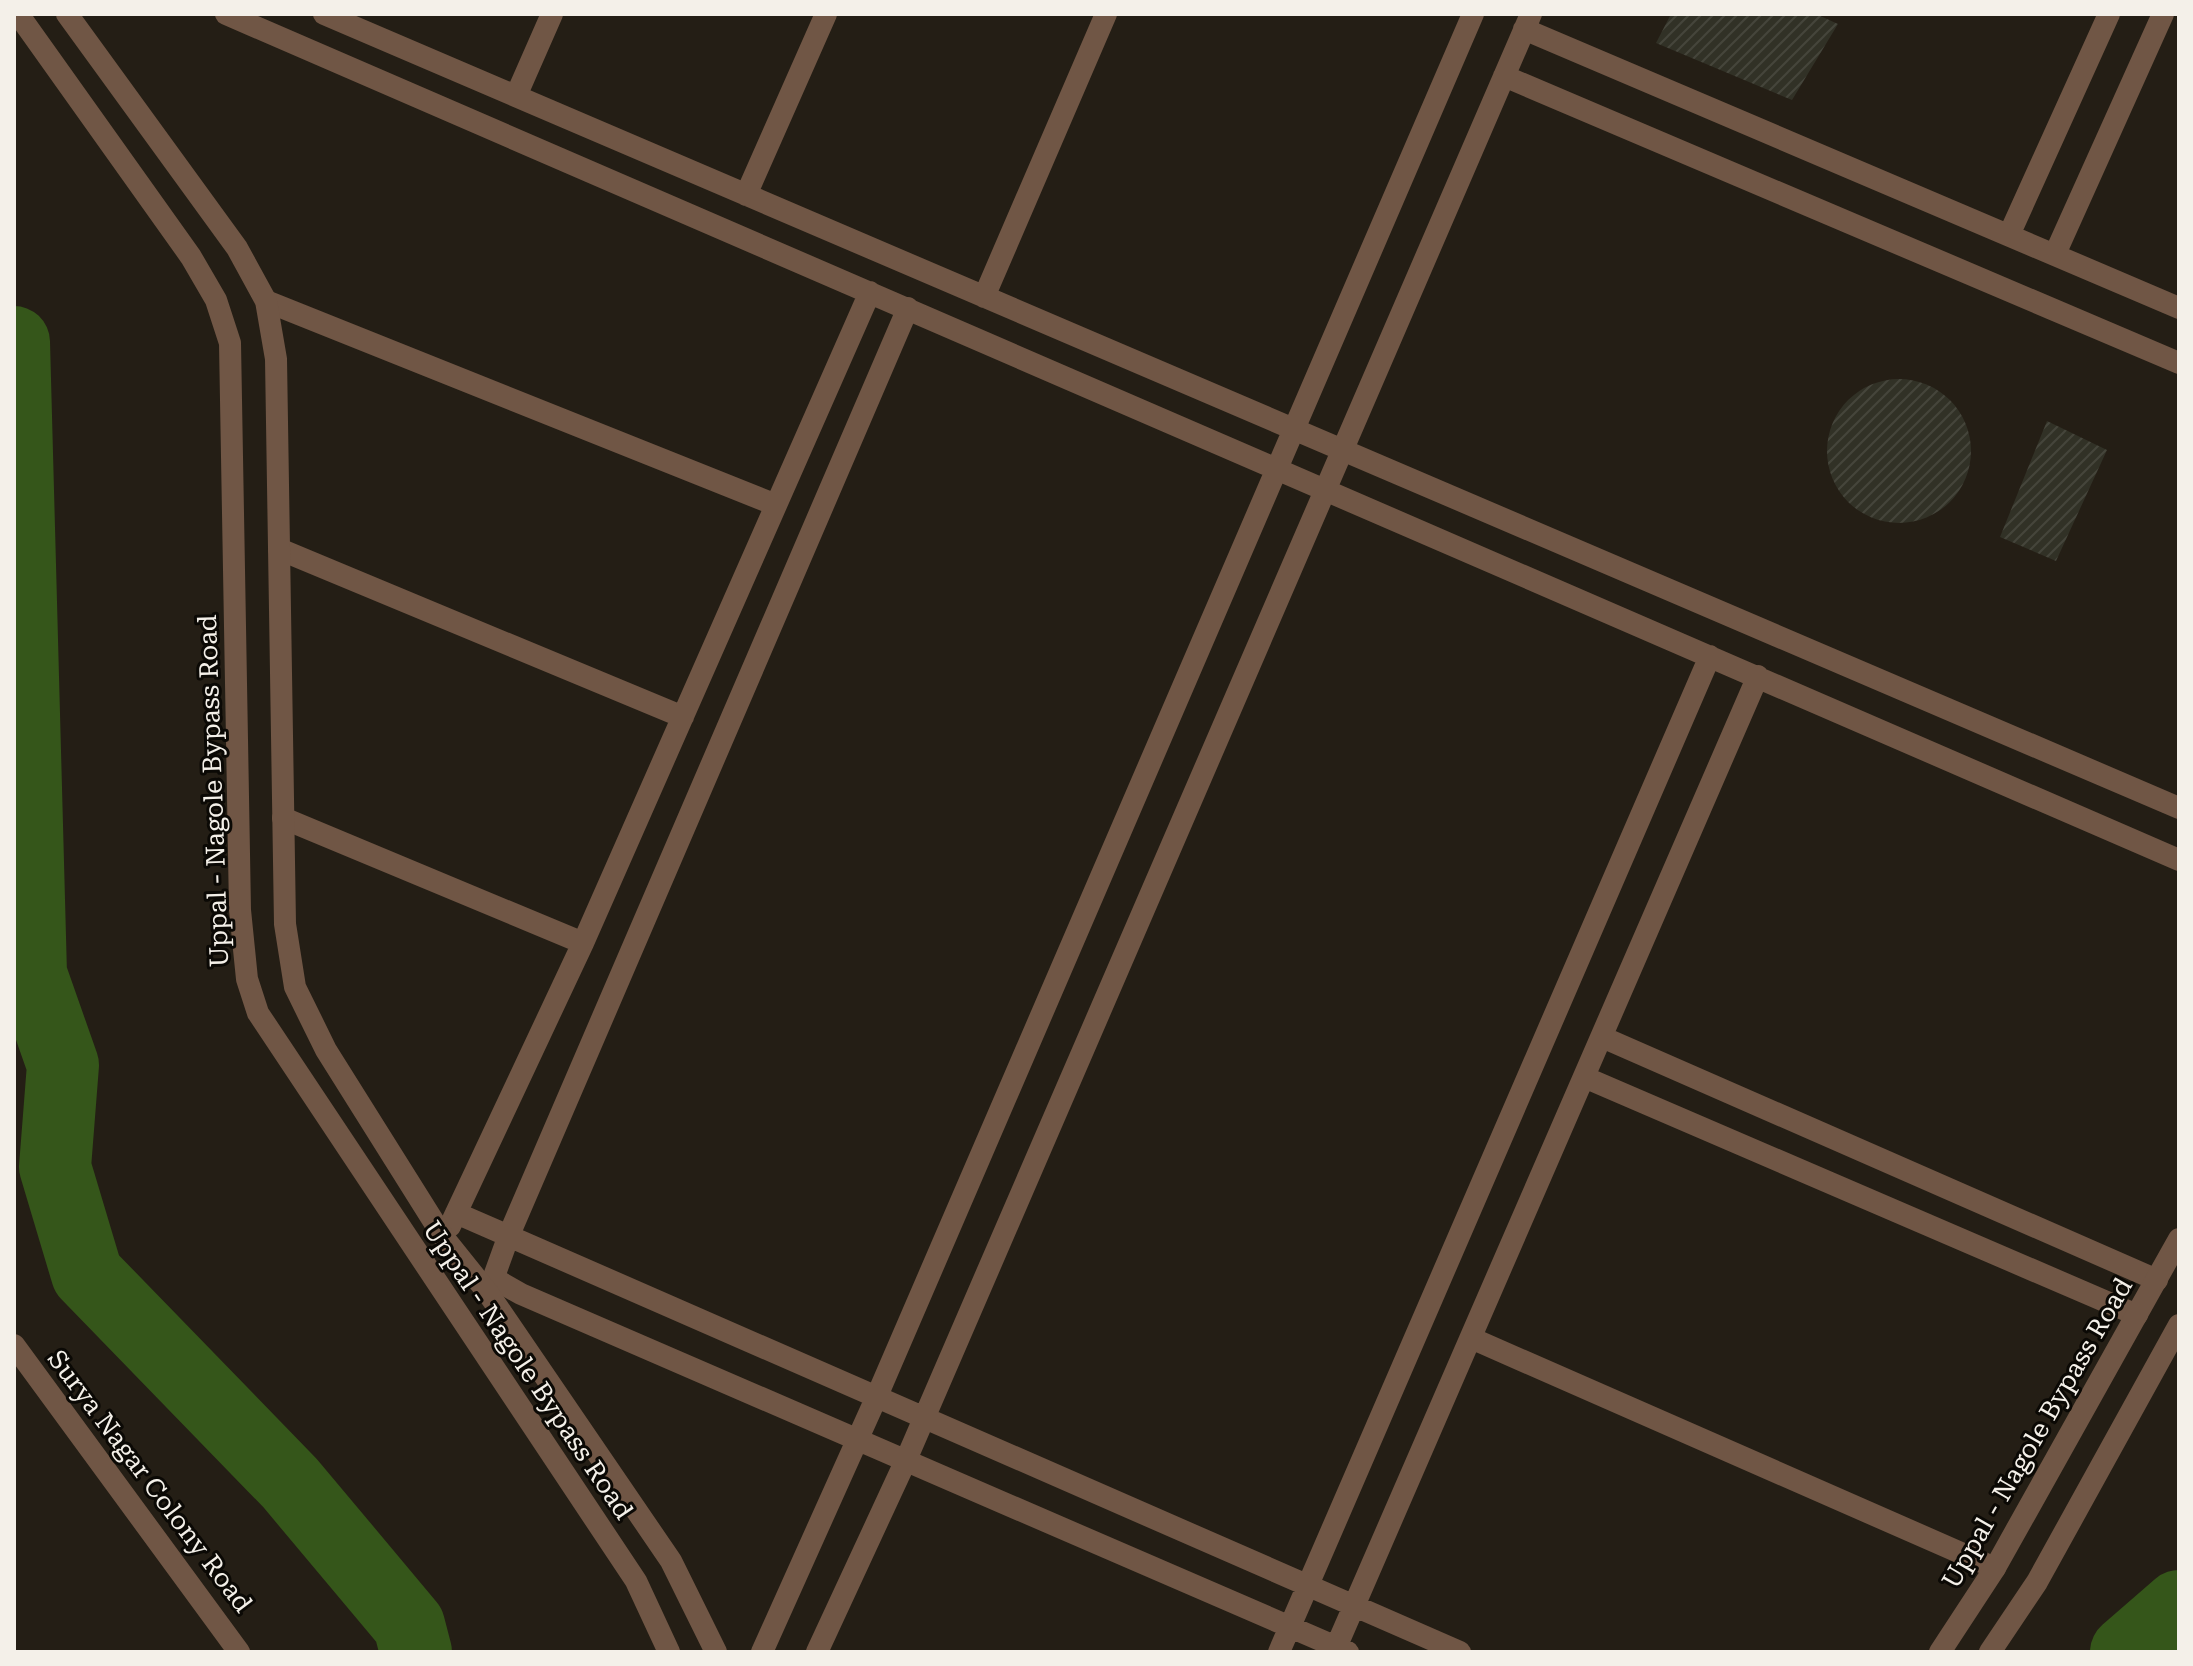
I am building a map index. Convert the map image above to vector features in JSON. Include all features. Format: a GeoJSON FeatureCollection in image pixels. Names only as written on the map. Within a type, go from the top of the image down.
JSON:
{"type":"FeatureCollection","features":[{"type":"Feature","properties":{"kind":"street","name":"Uppal - Nagole Bypass Road"},"geometry":{"type":"LineString","coordinates":[[18,14],[191,257],[216,300],[230,343],[240,910],[247,979],[258,1013],[636,1581],[669,1652]]}},
{"type":"Feature","properties":{"kind":"street","name":"Uppal - Nagole Bypass Road"},"geometry":{"type":"LineString","coordinates":[[67,14],[237,248],[266,301],[276,359],[285,924],[295,987],[326,1050],[444,1238],[490,1285],[671,1561],[716,1652]]}},
{"type":"Feature","properties":{"kind":"street"},"geometry":{"type":"LineString","coordinates":[[226,14],[2179,860]]}},
{"type":"Feature","properties":{"kind":"street"},"geometry":{"type":"LineString","coordinates":[[324,14],[2179,808]]}},
{"type":"Feature","properties":{"kind":"street"},"geometry":{"type":"LineString","coordinates":[[516,96],[552,14]]}},
{"type":"Feature","properties":{"kind":"street"},"geometry":{"type":"LineString","coordinates":[[746,195],[826,14]]}},
{"type":"Feature","properties":{"kind":"street"},"geometry":{"type":"LineString","coordinates":[[984,297],[1106,14]]}},
{"type":"Feature","properties":{"kind":"street"},"geometry":{"type":"LineString","coordinates":[[762,1652],[858,1440],[1473,14]]}},
{"type":"Feature","properties":{"kind":"street"},"geometry":{"type":"LineString","coordinates":[[2009,235],[2109,14]]}},
{"type":"Feature","properties":{"kind":"street"},"geometry":{"type":"LineString","coordinates":[[2055,254],[2163,14]]}},
{"type":"Feature","properties":{"kind":"street"},"geometry":{"type":"LineString","coordinates":[[817,1652],[906,1460],[1528,22],[2179,308]]}},
{"type":"Feature","properties":{"kind":"street"},"geometry":{"type":"LineString","coordinates":[[1504,76],[2179,363]]}},
{"type":"Feature","properties":{"kind":"street"},"geometry":{"type":"LineString","coordinates":[[444,1238],[583,943],[870,292]]}},
{"type":"Feature","properties":{"kind":"street"},"geometry":{"type":"LineString","coordinates":[[266,301],[776,505]]}},
{"type":"Feature","properties":{"kind":"street"},"geometry":{"type":"LineString","coordinates":[[908,308],[490,1285],[521,1294],[1340,1650],[1354,1606],[1758,676]]}},
{"type":"Feature","properties":{"kind":"street"},"geometry":{"type":"LineString","coordinates":[[279,549],[683,717]]}},
{"type":"Feature","properties":{"kind":"street"},"geometry":{"type":"LineString","coordinates":[[1279,1652],[1710,656]]}},
{"type":"Feature","properties":{"kind":"street"},"geometry":{"type":"LineString","coordinates":[[283,818],[583,943]]}},
{"type":"Feature","properties":{"kind":"street"},"geometry":{"type":"LineString","coordinates":[[1602,1037],[2157,1280]]}},
{"type":"Feature","properties":{"kind":"street"},"geometry":{"type":"LineString","coordinates":[[1584,1077],[2137,1315]]}},
{"type":"Feature","properties":{"kind":"street"},"geometry":{"type":"LineString","coordinates":[[456,1213],[925,1415],[1460,1652]]}},
{"type":"Feature","properties":{"kind":"street","name":"Uppal - Nagole Bypass Road"},"geometry":{"type":"LineString","coordinates":[[1940,1652],[1995,1568],[2179,1239]]}},
{"type":"Feature","properties":{"kind":"street"},"geometry":{"type":"LineString","coordinates":[[1990,1652],[2060,1543],[2179,1325]]}},
{"type":"Feature","properties":{"kind":"street"},"geometry":{"type":"LineString","coordinates":[[1471,1338],[1995,1568]]}},
{"type":"Feature","properties":{"kind":"street","name":"Surya Nagar Colony Road"},"geometry":{"type":"LineString","coordinates":[[14,1345],[239,1652]]}},
{"type":"Feature","properties":{"kind":"building"},"geometry":{"type":"Polygon","coordinates":[[[1671,14],[1816,14],[1838,24],[1792,100],[1656,43],[1671,14]]]}},
{"type":"Feature","properties":{"kind":"building"},"geometry":{"type":"Polygon","coordinates":[[[1899,379],[1927,384],[1950,400],[1966,423],[1971,451],[1966,479],[1950,502],[1927,518],[1899,523],[1871,518],[1848,502],[1832,479],[1827,451],[1832,423],[1848,400],[1871,384],[1899,379]]]}},
{"type":"Feature","properties":{"kind":"building"},"geometry":{"type":"Polygon","coordinates":[[[2047,421],[2107,450],[2056,561],[2000,537],[2047,421]]]}},
{"type":"Feature","properties":{"kind":"waterway"},"geometry":{"type":"LineString","coordinates":[[14,342],[31,974],[63,1065],[55,1167],[87,1274],[290,1483],[409,1625],[416,1652]]}},
{"type":"Feature","properties":{"kind":"waterway"},"geometry":{"type":"LineString","coordinates":[[2126,1652],[2179,1606]]}}]}
